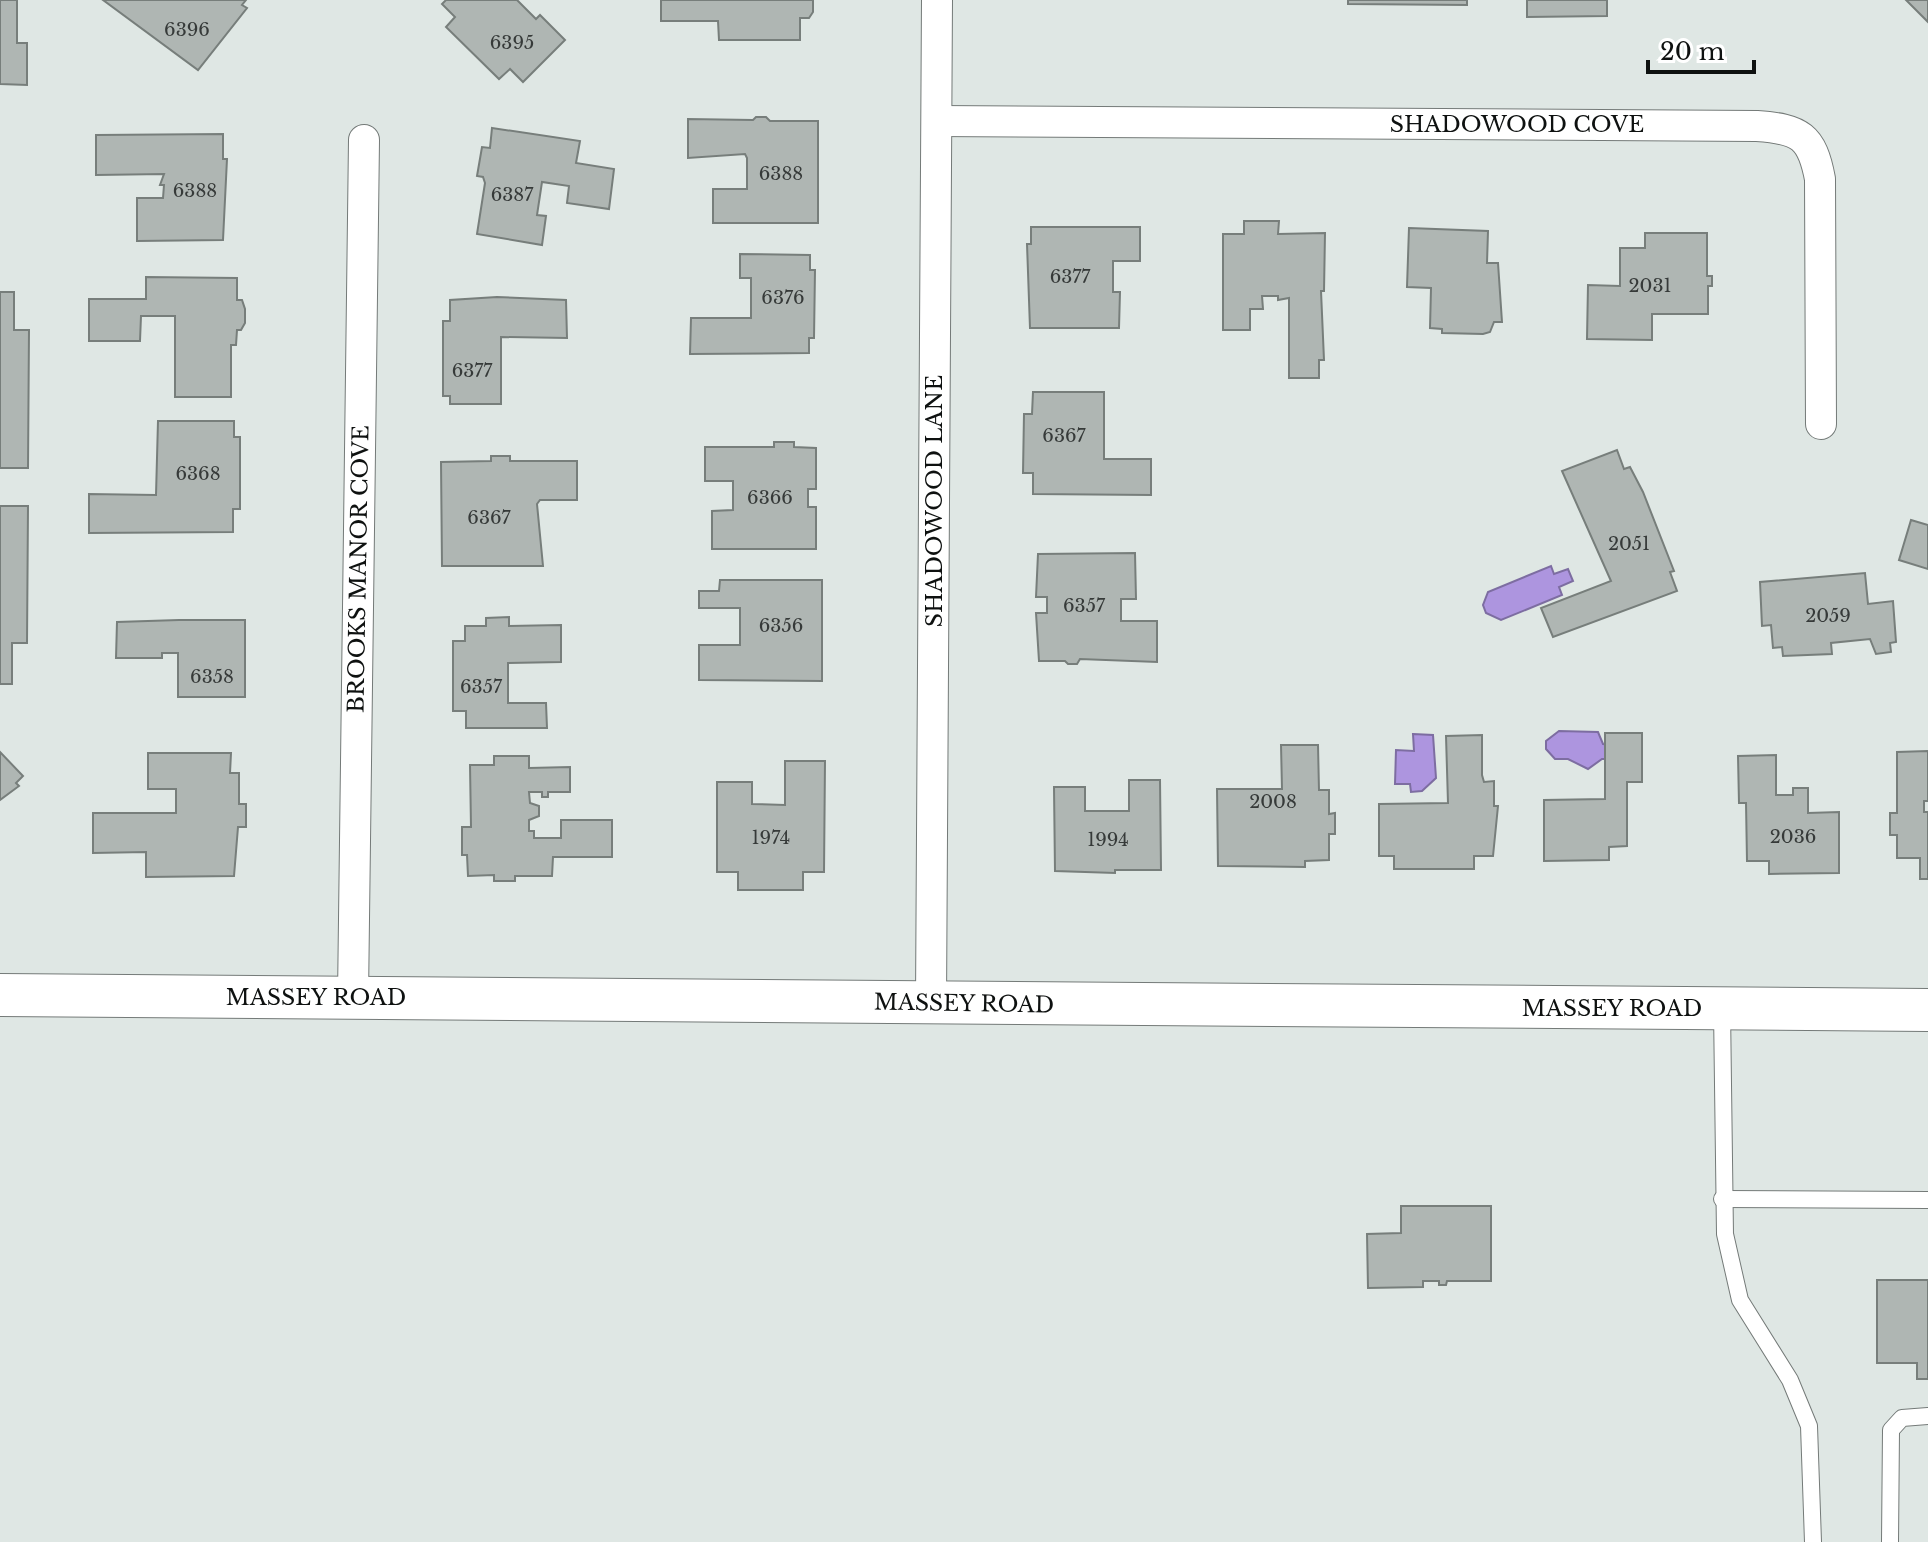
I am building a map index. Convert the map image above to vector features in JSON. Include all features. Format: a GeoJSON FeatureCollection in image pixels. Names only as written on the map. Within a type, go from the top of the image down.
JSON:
{"type":"FeatureCollection","features":[{"type":"Feature","properties":{"kind":"street","name":"SHADOWOOD LANE"},"geometry":{"type":"LineString","coordinates":[[931,1002],[937,0]]}},
{"type":"Feature","properties":{"kind":"street","name":"SHADOWOOD COVE"},"geometry":{"type":"LineString","coordinates":[[937,121],[1757,126],[1796,132],[1811,143],[1820,179],[1821,424]]}},
{"type":"Feature","properties":{"kind":"street","name":"BROOKS MANOR COVE"},"geometry":{"type":"LineString","coordinates":[[353,997],[364,140]]}},
{"type":"Feature","properties":{"kind":"street","name":"MASSEY ROAD"},"geometry":{"type":"LineString","coordinates":[[0,995],[1928,1010]]}},
{"type":"Feature","properties":{"kind":"lane"},"geometry":{"type":"LineString","coordinates":[[1722,1009],[1722,1199],[1725,1234],[1740,1300],[1790,1380],[1809,1426],[1813,1542]]}},
{"type":"Feature","properties":{"kind":"lane"},"geometry":{"type":"LineString","coordinates":[[1722,1199],[1928,1200]]}},
{"type":"Feature","properties":{"kind":"lane"},"geometry":{"type":"LineString","coordinates":[[1890,1542],[1891,1430],[1902,1418],[1928,1416]]}},
{"type":"Feature","properties":{"kind":"shaded area"},"geometry":{"type":"Polygon","coordinates":[[[1551,566],[1554,574],[1568,569],[1573,581],[1559,587],[1562,595],[1501,620],[1486,613],[1483,605],[1488,592],[1551,566]]]}},
{"type":"Feature","properties":{"kind":"shaded area"},"geometry":{"type":"Polygon","coordinates":[[[1559,731],[1598,732],[1603,744],[1614,745],[1613,759],[1602,759],[1588,769],[1568,759],[1555,759],[1546,749],[1546,741],[1559,731]]]}},
{"type":"Feature","properties":{"kind":"shaded area"},"geometry":{"type":"Polygon","coordinates":[[[1413,734],[1433,735],[1436,778],[1422,791],[1411,792],[1410,784],[1395,784],[1396,750],[1414,751],[1413,734]]]}},
{"type":"Feature","properties":{"kind":"building"},"geometry":{"type":"Polygon","coordinates":[[[0,0],[17,0],[17,43],[27,43],[27,85],[0,84],[0,0]]]}},
{"type":"Feature","properties":{"kind":"building"},"geometry":{"type":"Polygon","coordinates":[[[103,0],[246,0],[242,5],[247,8],[198,70],[103,0]]]}},
{"type":"Feature","properties":{"kind":"building"},"geometry":{"type":"Polygon","coordinates":[[[446,0],[517,0],[536,19],[540,15],[565,40],[523,82],[510,69],[499,79],[446,27],[455,17],[442,4],[446,0]]]}},
{"type":"Feature","properties":{"kind":"building"},"geometry":{"type":"Polygon","coordinates":[[[661,0],[813,0],[813,12],[809,18],[800,18],[800,40],[719,40],[718,21],[661,21],[661,0]]]}},
{"type":"Feature","properties":{"kind":"building"},"geometry":{"type":"Polygon","coordinates":[[[1348,0],[1467,0],[1467,5],[1348,4],[1348,0]]]}},
{"type":"Feature","properties":{"kind":"building"},"geometry":{"type":"Polygon","coordinates":[[[1527,0],[1607,0],[1607,16],[1527,17],[1527,0]]]}},
{"type":"Feature","properties":{"kind":"building"},"geometry":{"type":"Polygon","coordinates":[[[1906,0],[1928,0],[1928,22],[1906,0]]]}},
{"type":"Feature","properties":{"kind":"building"},"geometry":{"type":"Polygon","coordinates":[[[766,117],[770,121],[818,121],[818,223],[713,223],[713,189],[747,189],[747,158],[745,154],[688,158],[688,119],[753,120],[766,117]]]}},
{"type":"Feature","properties":{"kind":"building"},"geometry":{"type":"Polygon","coordinates":[[[492,128],[580,141],[576,163],[614,169],[609,209],[567,203],[569,186],[542,182],[537,215],[546,216],[542,245],[477,234],[485,183],[483,177],[477,176],[482,147],[490,148],[492,128]]]}},
{"type":"Feature","properties":{"kind":"building"},"geometry":{"type":"Polygon","coordinates":[[[223,134],[223,159],[227,159],[223,240],[137,241],[137,198],[163,198],[164,185],[160,185],[164,174],[96,175],[96,135],[223,134]]]}},
{"type":"Feature","properties":{"kind":"building"},"geometry":{"type":"Polygon","coordinates":[[[1244,221],[1279,221],[1278,234],[1325,233],[1324,291],[1321,291],[1324,360],[1319,360],[1319,378],[1289,378],[1289,298],[1278,300],[1278,296],[1262,296],[1263,309],[1250,309],[1250,330],[1223,330],[1223,234],[1244,234],[1244,221]]]}},
{"type":"Feature","properties":{"kind":"building"},"geometry":{"type":"Polygon","coordinates":[[[1031,227],[1140,227],[1140,261],[1113,261],[1113,292],[1120,292],[1119,328],[1030,328],[1027,244],[1031,244],[1031,227]]]}},
{"type":"Feature","properties":{"kind":"building"},"geometry":{"type":"Polygon","coordinates":[[[1409,228],[1488,231],[1487,263],[1498,263],[1502,322],[1494,322],[1490,332],[1483,334],[1442,333],[1442,329],[1430,328],[1431,288],[1407,287],[1409,228]]]}},
{"type":"Feature","properties":{"kind":"building"},"geometry":{"type":"Polygon","coordinates":[[[1645,233],[1707,233],[1707,276],[1712,276],[1712,286],[1708,286],[1708,314],[1652,314],[1652,340],[1587,339],[1588,285],[1620,286],[1620,248],[1645,248],[1645,233]]]}},
{"type":"Feature","properties":{"kind":"building"},"geometry":{"type":"Polygon","coordinates":[[[740,254],[810,255],[810,270],[815,270],[814,338],[809,338],[809,353],[690,354],[691,318],[751,318],[751,278],[740,278],[740,254]]]}},
{"type":"Feature","properties":{"kind":"building"},"geometry":{"type":"Polygon","coordinates":[[[146,277],[237,278],[237,300],[242,300],[245,323],[241,330],[237,330],[236,345],[231,345],[231,397],[175,397],[175,316],[141,316],[140,341],[89,341],[89,299],[146,299],[146,277]]]}},
{"type":"Feature","properties":{"kind":"building"},"geometry":{"type":"Polygon","coordinates":[[[0,292],[14,292],[14,330],[29,330],[28,468],[0,468],[0,292]]]}},
{"type":"Feature","properties":{"kind":"building"},"geometry":{"type":"Polygon","coordinates":[[[497,297],[566,300],[567,338],[501,337],[501,404],[450,404],[450,396],[443,396],[443,321],[450,321],[450,300],[497,297]]]}},
{"type":"Feature","properties":{"kind":"building"},"geometry":{"type":"Polygon","coordinates":[[[1033,392],[1104,392],[1104,459],[1151,459],[1151,495],[1033,494],[1033,473],[1023,473],[1024,414],[1032,414],[1033,392]]]}},
{"type":"Feature","properties":{"kind":"building"},"geometry":{"type":"Polygon","coordinates":[[[158,421],[234,421],[234,437],[240,437],[240,509],[233,509],[233,532],[89,533],[89,494],[156,495],[158,421]]]}},
{"type":"Feature","properties":{"kind":"building"},"geometry":{"type":"Polygon","coordinates":[[[774,442],[794,442],[794,447],[816,448],[816,489],[808,489],[808,507],[816,507],[816,549],[712,549],[712,511],[733,510],[733,481],[705,481],[705,447],[774,447],[774,442]]]}},
{"type":"Feature","properties":{"kind":"building"},"geometry":{"type":"Polygon","coordinates":[[[1617,450],[1624,469],[1630,467],[1643,492],[1674,571],[1670,572],[1677,591],[1553,637],[1541,608],[1611,581],[1562,471],[1617,450]]]}},
{"type":"Feature","properties":{"kind":"building"},"geometry":{"type":"Polygon","coordinates":[[[491,456],[510,456],[510,461],[577,461],[577,500],[540,500],[537,504],[543,566],[442,566],[441,462],[491,461],[491,456]]]}},
{"type":"Feature","properties":{"kind":"building"},"geometry":{"type":"Polygon","coordinates":[[[0,506],[28,506],[27,643],[12,643],[12,684],[0,684],[0,506]]]}},
{"type":"Feature","properties":{"kind":"building"},"geometry":{"type":"Polygon","coordinates":[[[1911,520],[1928,525],[1928,569],[1899,560],[1911,520]]]}},
{"type":"Feature","properties":{"kind":"building"},"geometry":{"type":"Polygon","coordinates":[[[1135,553],[1136,599],[1121,599],[1121,621],[1157,621],[1157,662],[1080,659],[1077,664],[1068,664],[1065,661],[1039,661],[1036,613],[1047,613],[1047,597],[1036,597],[1038,554],[1135,553]]]}},
{"type":"Feature","properties":{"kind":"building"},"geometry":{"type":"Polygon","coordinates":[[[1865,573],[1868,604],[1893,601],[1896,642],[1890,643],[1891,652],[1876,654],[1870,639],[1831,643],[1832,654],[1783,656],[1782,647],[1773,648],[1771,625],[1762,626],[1760,582],[1865,573]]]}},
{"type":"Feature","properties":{"kind":"building"},"geometry":{"type":"Polygon","coordinates":[[[720,580],[822,580],[822,681],[699,680],[699,645],[740,645],[740,608],[699,608],[699,591],[719,591],[720,580]]]}},
{"type":"Feature","properties":{"kind":"building"},"geometry":{"type":"Polygon","coordinates":[[[509,617],[509,626],[561,625],[561,662],[508,663],[508,703],[546,703],[547,728],[466,728],[466,711],[453,711],[453,641],[465,641],[465,626],[486,626],[486,618],[509,617]]]}},
{"type":"Feature","properties":{"kind":"building"},"geometry":{"type":"Polygon","coordinates":[[[245,620],[245,697],[178,697],[178,653],[162,653],[162,658],[116,658],[117,622],[245,620]]]}},
{"type":"Feature","properties":{"kind":"building"},"geometry":{"type":"Polygon","coordinates":[[[1605,733],[1642,733],[1642,782],[1627,782],[1627,846],[1609,847],[1609,860],[1544,861],[1544,800],[1605,799],[1605,733]]]}},
{"type":"Feature","properties":{"kind":"building"},"geometry":{"type":"Polygon","coordinates":[[[1482,735],[1482,775],[1484,782],[1494,781],[1494,806],[1498,806],[1493,856],[1474,856],[1474,869],[1394,869],[1394,856],[1379,856],[1379,804],[1448,803],[1446,736],[1482,735]]]}},
{"type":"Feature","properties":{"kind":"building"},"geometry":{"type":"Polygon","coordinates":[[[1281,745],[1318,745],[1319,790],[1329,790],[1329,814],[1335,813],[1335,834],[1329,834],[1329,860],[1305,861],[1305,867],[1218,866],[1217,789],[1282,789],[1281,745]]]}},
{"type":"Feature","properties":{"kind":"building"},"geometry":{"type":"Polygon","coordinates":[[[1928,751],[1928,801],[1924,801],[1924,812],[1928,812],[1928,879],[1920,879],[1920,858],[1897,858],[1897,835],[1890,835],[1890,813],[1897,813],[1897,752],[1928,751]]]}},
{"type":"Feature","properties":{"kind":"building"},"geometry":{"type":"Polygon","coordinates":[[[0,752],[23,776],[16,783],[19,786],[0,800],[0,752]]]}},
{"type":"Feature","properties":{"kind":"building"},"geometry":{"type":"Polygon","coordinates":[[[148,753],[231,753],[230,773],[239,773],[239,804],[246,804],[246,827],[238,827],[234,876],[146,877],[146,852],[93,853],[93,813],[176,813],[176,789],[148,789],[148,753]]]}},
{"type":"Feature","properties":{"kind":"building"},"geometry":{"type":"Polygon","coordinates":[[[1776,755],[1776,795],[1793,795],[1793,788],[1808,788],[1808,813],[1839,812],[1839,873],[1769,874],[1769,861],[1747,861],[1746,803],[1739,803],[1738,756],[1776,755]]]}},
{"type":"Feature","properties":{"kind":"building"},"geometry":{"type":"Polygon","coordinates":[[[494,756],[529,756],[529,768],[570,767],[570,792],[548,792],[548,797],[542,797],[542,792],[529,792],[530,803],[539,806],[539,816],[529,820],[529,831],[534,831],[534,838],[561,838],[561,820],[612,820],[612,857],[553,857],[552,876],[515,876],[515,881],[494,881],[494,875],[468,876],[467,855],[462,855],[462,827],[471,827],[470,765],[494,765],[494,756]]]}},
{"type":"Feature","properties":{"kind":"building"},"geometry":{"type":"Polygon","coordinates":[[[785,761],[825,761],[824,872],[803,872],[803,890],[738,890],[738,872],[717,872],[717,782],[752,782],[752,804],[785,805],[785,761]]]}},
{"type":"Feature","properties":{"kind":"building"},"geometry":{"type":"Polygon","coordinates":[[[1129,780],[1160,780],[1161,870],[1115,870],[1115,873],[1055,871],[1054,787],[1085,787],[1085,811],[1129,811],[1129,780]]]}},
{"type":"Feature","properties":{"kind":"building"},"geometry":{"type":"Polygon","coordinates":[[[1401,1206],[1491,1206],[1491,1281],[1447,1281],[1446,1285],[1439,1285],[1439,1281],[1423,1281],[1423,1287],[1368,1288],[1367,1234],[1401,1233],[1401,1206]]]}},
{"type":"Feature","properties":{"kind":"building"},"geometry":{"type":"Polygon","coordinates":[[[1877,1280],[1928,1280],[1928,1379],[1917,1379],[1917,1363],[1877,1363],[1877,1280]]]}}]}
